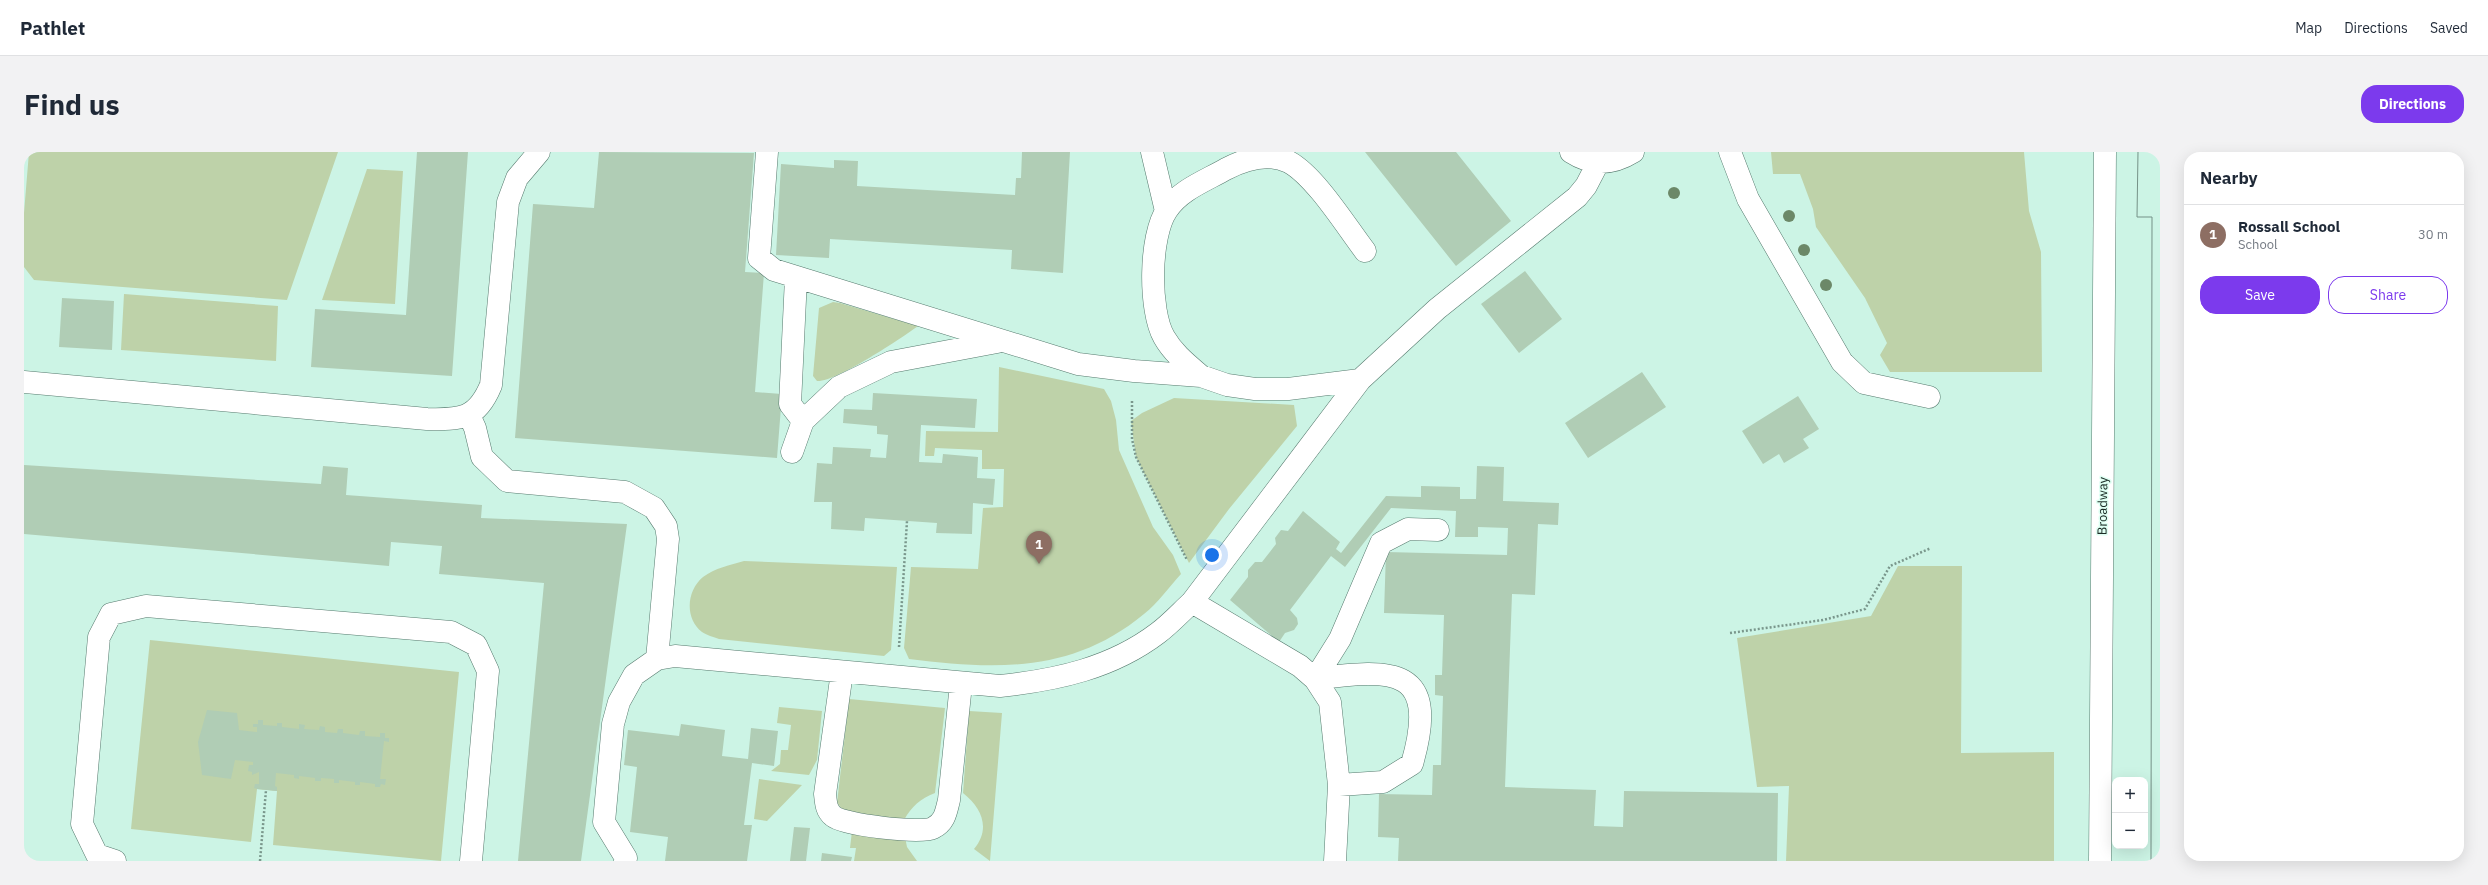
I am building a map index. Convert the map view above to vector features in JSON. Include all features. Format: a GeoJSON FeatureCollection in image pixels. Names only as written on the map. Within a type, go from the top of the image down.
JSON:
{"type":"FeatureCollection","features":[{"type":"Feature","properties":{"kind":"main road"},"geometry":{"type":"LineString","coordinates":[[24,382],[427,419],[456,419],[469,415],[482,402],[491,384],[508,202],[517,178],[539,152]]}},
{"type":"Feature","properties":{"kind":"main road"},"geometry":{"type":"LineString","coordinates":[[767,152],[760,258],[774,270],[1078,364],[1134,371],[1201,376],[1227,385],[1255,389],[1288,389],[1360,380]]}},
{"type":"Feature","properties":{"kind":"main road"},"geometry":{"type":"LineString","coordinates":[[1152,152],[1166,211]]}},
{"type":"Feature","properties":{"kind":"main road"},"geometry":{"type":"LineString","coordinates":[[1571,152],[1584,160],[1598,163],[1618,159],[1633,152]]}},
{"type":"Feature","properties":{"kind":"main road"},"geometry":{"type":"LineString","coordinates":[[1730,152],[1748,199],[1842,362],[1864,383],[1928,397]]}},
{"type":"Feature","properties":{"kind":"main road","name":"Broadway"},"geometry":{"type":"LineString","coordinates":[[2100,861],[2105,152]]}},
{"type":"Feature","properties":{"kind":"main road"},"geometry":{"type":"LineString","coordinates":[[1201,376],[1176,355],[1163,336],[1157,316],[1153,270],[1155,246],[1166,211],[1176,199],[1188,190],[1254,154],[1287,160],[1303,170],[1365,251]]}},
{"type":"Feature","properties":{"kind":"main road"},"geometry":{"type":"LineString","coordinates":[[626,861],[626,858],[604,822],[613,724],[619,702],[634,676],[657,659],[675,656],[961,684],[1000,686],[1042,682],[1099,666],[1130,652],[1158,633],[1198,595],[1360,380],[1437,309],[1577,197],[1586,186],[1598,163]]}},
{"type":"Feature","properties":{"kind":"main road"},"geometry":{"type":"LineString","coordinates":[[796,278],[790,404],[803,421]]}},
{"type":"Feature","properties":{"kind":"main road"},"geometry":{"type":"LineString","coordinates":[[792,452],[803,421],[838,387],[891,362],[1000,341]]}},
{"type":"Feature","properties":{"kind":"main road"},"geometry":{"type":"LineString","coordinates":[[469,415],[475,428],[482,457],[507,481],[625,492],[654,508],[666,526],[668,539],[657,659]]}},
{"type":"Feature","properties":{"kind":"main road"},"geometry":{"type":"LineString","coordinates":[[1315,679],[1340,639],[1381,543],[1408,528],[1438,530]]}},
{"type":"Feature","properties":{"kind":"main road"},"geometry":{"type":"LineString","coordinates":[[1198,595],[1300,666],[1315,679],[1330,702],[1339,785],[1335,861]]}},
{"type":"Feature","properties":{"kind":"main road"},"geometry":{"type":"LineString","coordinates":[[115,861],[97,855],[82,824],[99,637],[111,614],[146,606],[451,632],[476,645],[488,671],[471,861]]}},
{"type":"Feature","properties":{"kind":"main road"},"geometry":{"type":"LineString","coordinates":[[842,672],[825,794],[826,807],[834,817],[845,822],[915,831],[932,828],[945,818],[949,800],[961,684]]}},
{"type":"Feature","properties":{"kind":"main road"},"geometry":{"type":"LineString","coordinates":[[1315,679],[1355,674],[1389,675],[1410,683],[1420,702],[1420,737],[1412,764],[1383,782],[1339,785]]}},
{"type":"Feature","properties":{"kind":"path"},"geometry":{"type":"LineString","coordinates":[[1134,371],[1131,421],[1136,457],[1189,563],[1198,595]]}},
{"type":"Feature","properties":{"kind":"path"},"geometry":{"type":"LineString","coordinates":[[897,678],[907,521]]}},
{"type":"Feature","properties":{"kind":"path"},"geometry":{"type":"LineString","coordinates":[[1730,633],[1823,620],[1865,609],[1890,566],[1931,548]]}},
{"type":"Feature","properties":{"kind":"path"},"geometry":{"type":"LineString","coordinates":[[260,861],[266,790]]}},
{"type":"Feature","properties":{"kind":"green space"},"geometry":{"type":"Polygon","coordinates":[[[29,152],[338,152],[287,300],[34,280],[24,267],[24,213],[29,152]]]}},
{"type":"Feature","properties":{"kind":"green space"},"geometry":{"type":"Polygon","coordinates":[[[1771,152],[2024,152],[2029,211],[2041,252],[2042,372],[1890,372],[1880,355],[1887,343],[1865,298],[1816,227],[1813,209],[1800,174],[1773,174],[1771,152]]]}},
{"type":"Feature","properties":{"kind":"green space"},"geometry":{"type":"Polygon","coordinates":[[[367,169],[403,171],[395,304],[322,300],[367,169]]]}},
{"type":"Feature","properties":{"kind":"green space"},"geometry":{"type":"Polygon","coordinates":[[[124,294],[278,306],[276,361],[121,350],[124,294]]]}},
{"type":"Feature","properties":{"kind":"green space"},"geometry":{"type":"Polygon","coordinates":[[[833,302],[918,326],[852,368],[826,380],[817,381],[813,376],[819,308],[833,302]]]}},
{"type":"Feature","properties":{"kind":"green space"},"geometry":{"type":"Polygon","coordinates":[[[999,367],[1104,389],[1111,401],[1116,420],[1119,450],[1153,527],[1173,555],[1181,574],[1149,610],[1117,633],[1090,647],[1061,657],[1032,663],[1003,665],[972,665],[909,659],[904,648],[911,567],[978,569],[983,508],[1003,507],[1004,469],[982,469],[982,450],[935,448],[934,456],[925,456],[926,431],[998,432],[999,367]]]}},
{"type":"Feature","properties":{"kind":"green space"},"geometry":{"type":"Polygon","coordinates":[[[1174,398],[1294,405],[1297,426],[1229,509],[1189,563],[1136,457],[1131,421],[1142,413],[1174,398]]]}},
{"type":"Feature","properties":{"kind":"green space"},"geometry":{"type":"Polygon","coordinates":[[[744,561],[897,567],[891,650],[884,656],[719,639],[702,632],[696,626],[690,612],[691,596],[694,589],[703,577],[712,571],[744,561]]]}},
{"type":"Feature","properties":{"kind":"green space"},"geometry":{"type":"Polygon","coordinates":[[[1898,566],[1962,566],[1961,753],[2054,752],[2054,861],[1786,861],[1789,786],[1757,787],[1737,638],[1871,616],[1898,566]]]}},
{"type":"Feature","properties":{"kind":"green space"},"geometry":{"type":"Polygon","coordinates":[[[150,640],[459,672],[441,861],[273,845],[277,791],[257,789],[251,842],[131,829],[150,640]]]}},
{"type":"Feature","properties":{"kind":"green space"},"geometry":{"type":"Polygon","coordinates":[[[849,699],[945,708],[935,793],[917,804],[904,820],[849,812],[842,809],[837,803],[849,699]]]}},
{"type":"Feature","properties":{"kind":"green space"},"geometry":{"type":"Polygon","coordinates":[[[779,707],[822,711],[817,760],[809,775],[771,771],[780,764],[781,750],[788,750],[791,725],[777,723],[779,707]]]}},
{"type":"Feature","properties":{"kind":"green space"},"geometry":{"type":"Polygon","coordinates":[[[969,711],[1002,713],[990,861],[974,849],[982,834],[982,819],[975,805],[963,793],[969,711]]]}},
{"type":"Feature","properties":{"kind":"green space"},"geometry":{"type":"Polygon","coordinates":[[[759,779],[802,785],[767,821],[754,819],[759,779]]]}},
{"type":"Feature","properties":{"kind":"green space"},"geometry":{"type":"Polygon","coordinates":[[[852,831],[905,837],[907,847],[917,861],[854,861],[856,848],[850,848],[852,831]]]}},
{"type":"Feature","properties":{"kind":"building"},"geometry":{"type":"Polygon","coordinates":[[[417,152],[468,152],[452,376],[311,367],[315,309],[406,315],[417,152]]]}},
{"type":"Feature","properties":{"kind":"building"},"geometry":{"type":"Polygon","coordinates":[[[599,152],[754,153],[745,272],[764,273],[755,392],[782,394],[777,458],[515,438],[533,204],[594,208],[599,152]]]}},
{"type":"Feature","properties":{"kind":"building"},"geometry":{"type":"Polygon","coordinates":[[[1022,152],[1070,152],[1063,273],[1011,269],[1012,250],[830,239],[829,258],[776,255],[781,164],[834,168],[834,160],[858,161],[857,186],[1015,195],[1016,178],[1021,178],[1022,152]]]}},
{"type":"Feature","properties":{"kind":"building"},"geometry":{"type":"Polygon","coordinates":[[[1365,152],[1456,152],[1511,221],[1456,266],[1365,152]]]}},
{"type":"Feature","properties":{"kind":"building"},"geometry":{"type":"Polygon","coordinates":[[[1525,271],[1562,319],[1519,353],[1481,304],[1525,271]]]}},
{"type":"Feature","properties":{"kind":"building"},"geometry":{"type":"Polygon","coordinates":[[[62,298],[114,301],[112,350],[59,347],[62,298]]]}},
{"type":"Feature","properties":{"kind":"building"},"geometry":{"type":"Polygon","coordinates":[[[1642,372],[1666,407],[1588,458],[1565,423],[1642,372]]]}},
{"type":"Feature","properties":{"kind":"building"},"geometry":{"type":"Polygon","coordinates":[[[873,393],[977,399],[975,428],[921,425],[919,462],[942,463],[943,454],[978,457],[977,478],[995,479],[993,505],[973,503],[972,534],[936,533],[937,523],[865,518],[864,531],[831,529],[832,502],[814,502],[817,463],[832,464],[833,447],[871,449],[870,457],[886,458],[888,435],[877,434],[877,426],[843,423],[844,409],[872,410],[873,393]]]}},
{"type":"Feature","properties":{"kind":"building"},"geometry":{"type":"Polygon","coordinates":[[[1798,396],[1819,429],[1803,439],[1809,448],[1784,463],[1779,454],[1763,464],[1742,431],[1798,396]]]}},
{"type":"Feature","properties":{"kind":"building"},"geometry":{"type":"Polygon","coordinates":[[[24,465],[321,484],[323,466],[348,468],[346,495],[482,505],[481,518],[627,524],[581,861],[518,861],[544,583],[439,574],[442,546],[391,542],[389,566],[24,534],[24,465]]]}},
{"type":"Feature","properties":{"kind":"building"},"geometry":{"type":"Polygon","coordinates":[[[1477,466],[1504,467],[1503,501],[1559,503],[1558,525],[1538,524],[1535,595],[1512,594],[1505,787],[1596,790],[1594,826],[1623,827],[1624,791],[1778,793],[1777,861],[1398,861],[1399,838],[1378,837],[1379,794],[1432,795],[1433,765],[1441,765],[1443,696],[1435,695],[1435,675],[1442,675],[1444,615],[1384,613],[1386,552],[1507,555],[1508,528],[1478,527],[1478,537],[1455,537],[1456,511],[1391,508],[1345,567],[1331,556],[1290,610],[1297,618],[1298,624],[1294,630],[1285,633],[1279,642],[1230,600],[1248,577],[1248,570],[1255,562],[1262,562],[1276,544],[1275,538],[1281,530],[1288,531],[1303,511],[1340,542],[1336,549],[1341,553],[1386,496],[1421,497],[1421,486],[1460,487],[1460,499],[1476,499],[1477,466]]]}},
{"type":"Feature","properties":{"kind":"building"},"geometry":{"type":"Polygon","coordinates":[[[207,710],[237,713],[239,730],[257,732],[257,727],[253,727],[253,724],[258,724],[258,720],[263,720],[263,725],[277,726],[277,723],[282,723],[282,727],[299,729],[299,724],[305,725],[304,729],[319,730],[320,726],[325,727],[325,732],[337,733],[338,729],[343,729],[343,733],[359,735],[360,731],[365,731],[365,736],[380,737],[380,733],[385,733],[385,738],[389,738],[389,742],[384,741],[380,779],[386,779],[385,785],[381,784],[380,787],[375,787],[375,784],[360,782],[360,785],[355,785],[355,782],[339,780],[339,783],[334,783],[334,779],[321,778],[321,781],[315,781],[315,778],[299,776],[299,779],[294,778],[294,775],[276,773],[275,786],[277,787],[277,791],[257,789],[254,788],[255,784],[259,784],[259,772],[252,775],[252,772],[248,771],[249,765],[253,765],[253,762],[235,760],[231,779],[202,775],[198,742],[207,710]]]}},
{"type":"Feature","properties":{"kind":"building"},"geometry":{"type":"Polygon","coordinates":[[[681,724],[725,730],[722,756],[748,759],[751,728],[778,731],[774,766],[752,763],[744,825],[752,825],[747,861],[665,861],[668,837],[630,832],[637,767],[624,765],[628,730],[679,736],[681,724]]]}},
{"type":"Feature","properties":{"kind":"building"},"geometry":{"type":"Polygon","coordinates":[[[794,827],[810,828],[806,861],[790,861],[794,827]]]}},
{"type":"Feature","properties":{"kind":"building"},"geometry":{"type":"Polygon","coordinates":[[[822,853],[852,857],[851,861],[821,861],[822,853]]]}},
{"type":"Feature","properties":{"kind":"tram line"},"geometry":{"type":"LineString","coordinates":[[2138,152],[2137,217],[2152,217],[2151,861]]}},
{"type":"Feature","properties":{"kind":"place","name":"Rossall School"},"geometry":{"type":"Point","coordinates":[1039,564]}}]}
